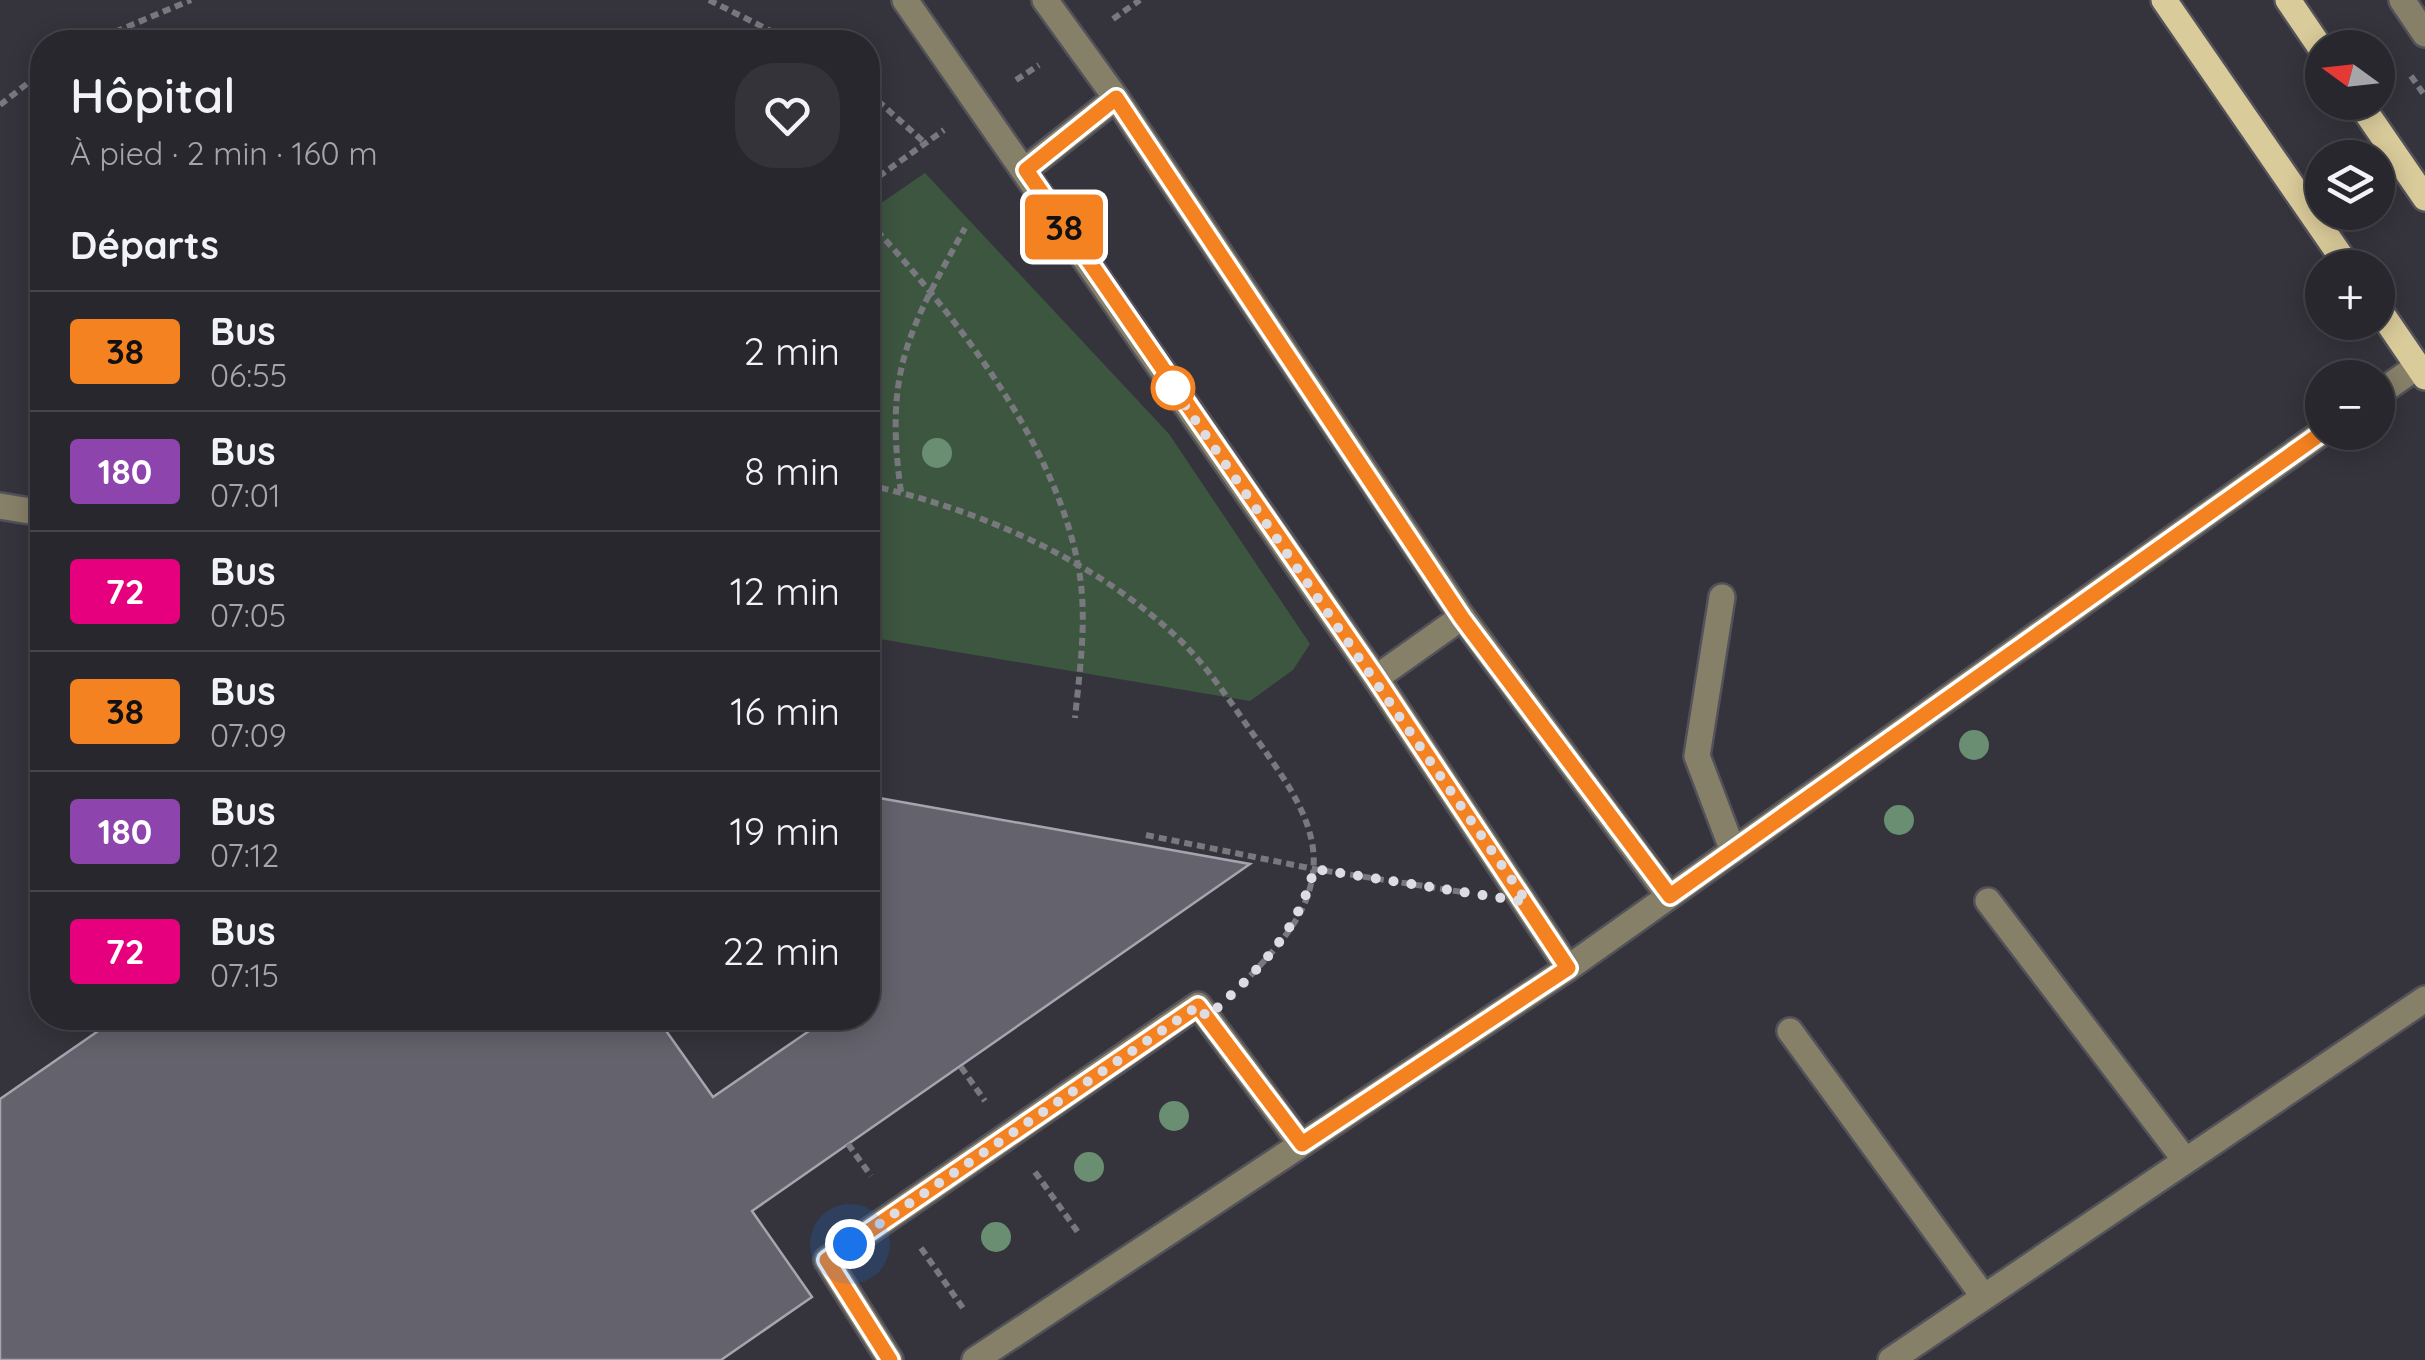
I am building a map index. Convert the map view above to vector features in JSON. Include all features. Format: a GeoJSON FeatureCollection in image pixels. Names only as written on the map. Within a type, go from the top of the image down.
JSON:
{"type":"FeatureCollection","features":[{"type":"Feature","properties":{"kind":"main road"},"geometry":{"type":"LineString","coordinates":[[2164,0],[2337,250]]}},
{"type":"Feature","properties":{"kind":"main road"},"geometry":{"type":"LineString","coordinates":[[2288,0],[2308,30]]}},
{"type":"Feature","properties":{"kind":"main road"},"geometry":{"type":"LineString","coordinates":[[2371,120],[2425,198]]}},
{"type":"Feature","properties":{"kind":"main road"},"geometry":{"type":"LineString","coordinates":[[2395,333],[2421,372]]}},
{"type":"Feature","properties":{"kind":"street"},"geometry":{"type":"LineString","coordinates":[[905,0],[1376,678],[1568,968]]}},
{"type":"Feature","properties":{"kind":"street"},"geometry":{"type":"LineString","coordinates":[[1045,0],[1116,98],[1462,618],[1670,896]]}},
{"type":"Feature","properties":{"kind":"street"},"geometry":{"type":"LineString","coordinates":[[2402,0],[2425,34]]}},
{"type":"Feature","properties":{"kind":"street"},"geometry":{"type":"LineString","coordinates":[[1026,170],[1116,98]]}},
{"type":"Feature","properties":{"kind":"street"},"geometry":{"type":"LineString","coordinates":[[2395,385],[2421,372]]}},
{"type":"Feature","properties":{"kind":"street"},"geometry":{"type":"LineString","coordinates":[[975,1360],[1568,968],[2305,445]]}},
{"type":"Feature","properties":{"kind":"street"},"geometry":{"type":"LineString","coordinates":[[0,506],[30,511]]}},
{"type":"Feature","properties":{"kind":"street"},"geometry":{"type":"LineString","coordinates":[[1722,597],[1697,756],[1733,851]]}},
{"type":"Feature","properties":{"kind":"street"},"geometry":{"type":"LineString","coordinates":[[1376,678],[1462,618]]}},
{"type":"Feature","properties":{"kind":"street"},"geometry":{"type":"LineString","coordinates":[[1988,901],[2185,1160]]}},
{"type":"Feature","properties":{"kind":"street"},"geometry":{"type":"LineString","coordinates":[[1891,1360],[2425,999]]}},
{"type":"Feature","properties":{"kind":"street"},"geometry":{"type":"LineString","coordinates":[[890,1360],[827,1260],[1198,1006],[1302,1144]]}},
{"type":"Feature","properties":{"kind":"street"},"geometry":{"type":"LineString","coordinates":[[1790,1031],[1984,1297]]}},
{"type":"Feature","properties":{"kind":"path"},"geometry":{"type":"LineString","coordinates":[[120,30],[192,0]]}},
{"type":"Feature","properties":{"kind":"path"},"geometry":{"type":"LineString","coordinates":[[710,0],[769,30]]}},
{"type":"Feature","properties":{"kind":"path"},"geometry":{"type":"LineString","coordinates":[[0,105],[30,81]]}},
{"type":"Feature","properties":{"kind":"path"},"geometry":{"type":"LineString","coordinates":[[880,103],[925,143]]}},
{"type":"Feature","properties":{"kind":"path"},"geometry":{"type":"LineString","coordinates":[[901,492],[893,436],[895,388],[906,343],[966,228]]}},
{"type":"Feature","properties":{"kind":"path"},"geometry":{"type":"LineString","coordinates":[[880,234],[932,289],[990,371],[1040,460],[1065,518],[1078,565],[1084,636],[1075,718]]}},
{"type":"Feature","properties":{"kind":"path"},"geometry":{"type":"LineString","coordinates":[[880,488],[983,519],[1078,565],[1122,594],[1180,640],[1228,696],[1293,790],[1307,827],[1314,869],[1306,903],[1283,940],[1207,1017]]}},
{"type":"Feature","properties":{"kind":"path"},"geometry":{"type":"LineString","coordinates":[[1146,835],[1314,869],[1527,902]]}},
{"type":"Feature","properties":{"kind":"green space"},"geometry":{"type":"Polygon","coordinates":[[[925,173],[1169,434],[1310,644],[1293,670],[1250,701],[880,639],[880,204],[925,173]]]}},
{"type":"Feature","properties":{"kind":"building"},"geometry":{"type":"Polygon","coordinates":[[[880,798],[1250,864],[752,1211],[812,1297],[721,1360],[0,1360],[0,1099],[100,1030],[666,1030],[713,1097],[811,1030],[880,1030],[880,798]]]}},
{"type":"Feature","properties":{"kind":"bus line","name":"38"},"geometry":{"type":"LineString","coordinates":[[890,1360],[827,1260],[1198,1006],[1302,1144],[1568,968],[1376,678],[1026,170],[1116,98],[1462,618],[1670,896],[2305,445]]}},
{"type":"Feature","properties":{"kind":"route"},"geometry":{"type":"LineString","coordinates":[[850,1244],[1198,1006],[1207,1017],[1283,940],[1306,903],[1314,869],[1527,902],[1171,385],[1173,388]]}}]}
